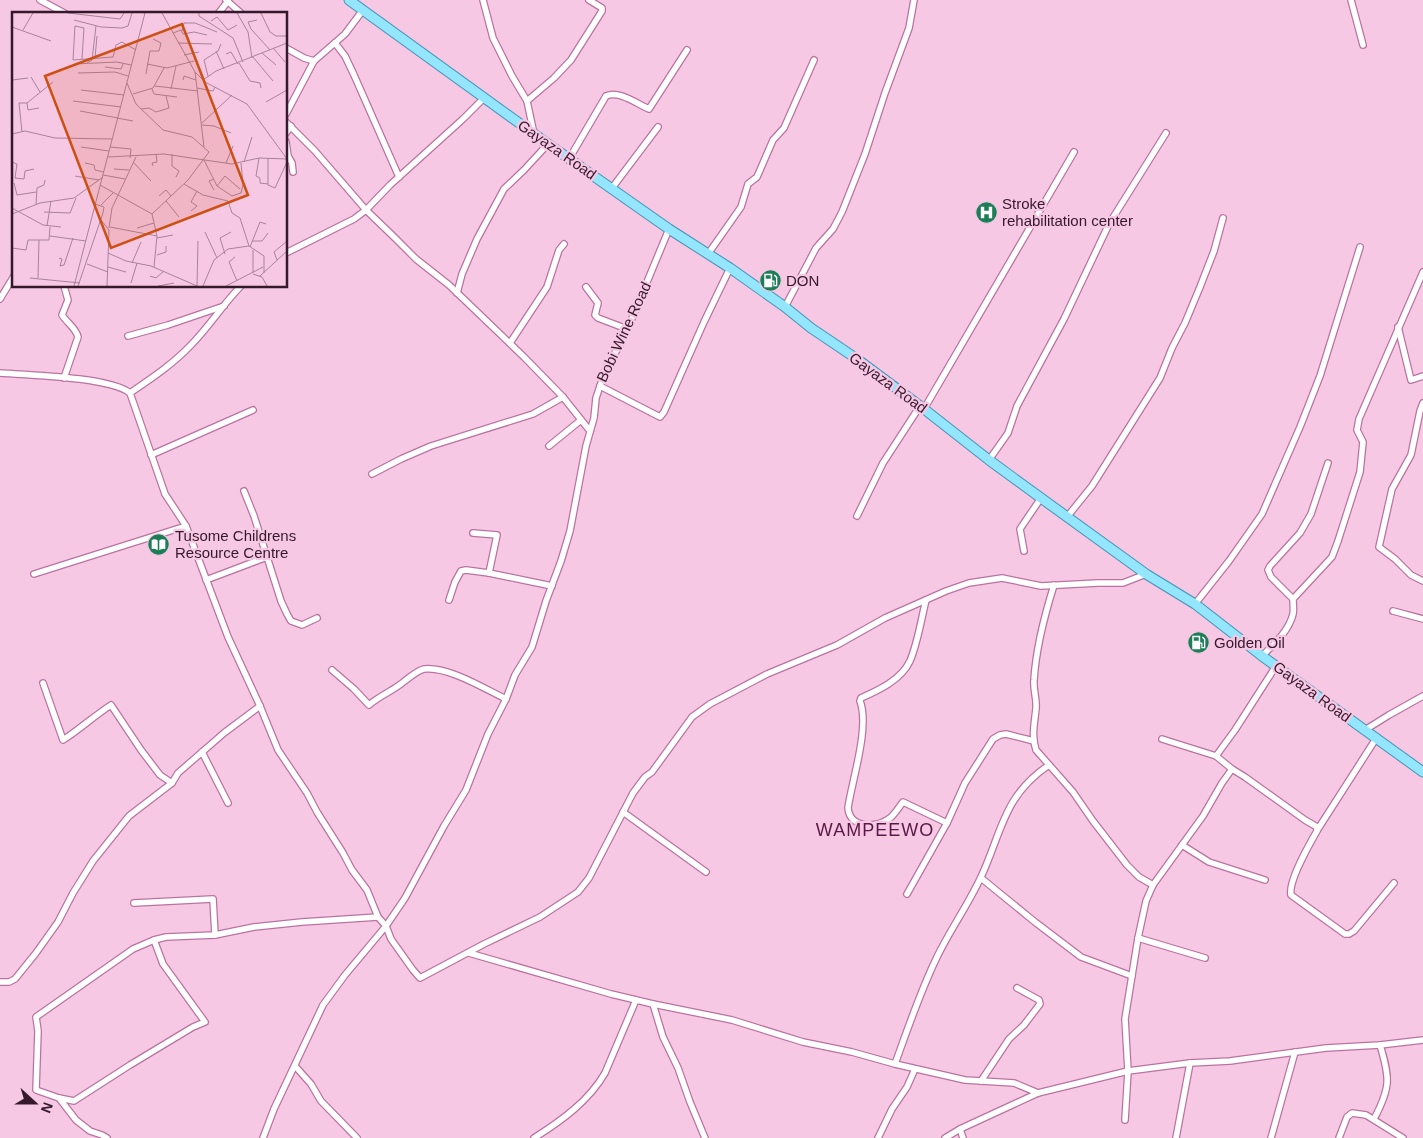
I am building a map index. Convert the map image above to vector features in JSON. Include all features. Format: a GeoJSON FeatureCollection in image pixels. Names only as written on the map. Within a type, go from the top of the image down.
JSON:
{"type":"FeatureCollection","features":[{"type":"Feature","properties":{"kind":"main road","name":"Gayaza Road"},"geometry":{"type":"LineString","coordinates":[[349,0],[548,144],[785,307],[810,328],[857,359],[922,407],[988,460],[1146,574],[1195,604],[1262,656],[1423,772]]}},
{"type":"Feature","properties":{"kind":"street"},"geometry":{"type":"LineString","coordinates":[[40,0],[62,12]]}},
{"type":"Feature","properties":{"kind":"street"},"geometry":{"type":"LineString","coordinates":[[483,0],[493,38],[512,76],[527,100],[534,134]]}},
{"type":"Feature","properties":{"kind":"street"},"geometry":{"type":"LineString","coordinates":[[527,100],[554,78],[571,60],[586,38],[602,11],[602,8],[589,0]]}},
{"type":"Feature","properties":{"kind":"street"},"geometry":{"type":"LineString","coordinates":[[785,307],[816,248],[833,229],[842,212],[865,154],[909,28],[914,0]]}},
{"type":"Feature","properties":{"kind":"street"},"geometry":{"type":"LineString","coordinates":[[1351,0],[1363,45]]}},
{"type":"Feature","properties":{"kind":"street"},"geometry":{"type":"LineString","coordinates":[[219,12],[227,1],[240,12]]}},
{"type":"Feature","properties":{"kind":"street"},"geometry":{"type":"LineString","coordinates":[[288,111],[314,61],[345,34],[363,10]]}},
{"type":"Feature","properties":{"kind":"street"},"geometry":{"type":"LineString","coordinates":[[335,43],[345,56],[399,177]]}},
{"type":"Feature","properties":{"kind":"street"},"geometry":{"type":"LineString","coordinates":[[288,49],[314,61]]}},
{"type":"Feature","properties":{"kind":"street"},"geometry":{"type":"LineString","coordinates":[[570,159],[606,96],[613,94],[649,109],[686,50]]}},
{"type":"Feature","properties":{"kind":"street"},"geometry":{"type":"LineString","coordinates":[[708,254],[741,207],[748,184],[757,177],[773,140],[784,128],[814,60]]}},
{"type":"Feature","properties":{"kind":"street"},"geometry":{"type":"LineString","coordinates":[[288,253],[366,210],[484,98]]}},
{"type":"Feature","properties":{"kind":"street"},"geometry":{"type":"LineString","coordinates":[[289,124],[366,210],[510,343],[563,397],[590,431]]}},
{"type":"Feature","properties":{"kind":"street"},"geometry":{"type":"LineString","coordinates":[[612,188],[658,127]]}},
{"type":"Feature","properties":{"kind":"street"},"geometry":{"type":"LineString","coordinates":[[988,460],[1008,433],[1017,406],[1064,319],[1109,224],[1166,132]]}},
{"type":"Feature","properties":{"kind":"street"},"geometry":{"type":"LineString","coordinates":[[457,293],[462,274],[477,239],[504,189],[548,144]]}},
{"type":"Feature","properties":{"kind":"street"},"geometry":{"type":"LineString","coordinates":[[857,516],[883,463],[922,407],[1074,152]]}},
{"type":"Feature","properties":{"kind":"street"},"geometry":{"type":"LineString","coordinates":[[288,156],[292,163],[293,172]]}},
{"type":"Feature","properties":{"kind":"street"},"geometry":{"type":"LineString","coordinates":[[1067,517],[1092,486],[1160,378],[1200,287],[1214,251],[1223,218]]}},
{"type":"Feature","properties":{"kind":"street","name":"Bobi Wine Road"},"geometry":{"type":"LineString","coordinates":[[263,1138],[274,1109],[327,999],[386,926],[405,898],[466,790],[488,734],[506,700],[515,676],[528,656],[570,531],[594,418],[596,398],[608,363],[619,347],[669,229]]}},
{"type":"Feature","properties":{"kind":"street"},"geometry":{"type":"LineString","coordinates":[[510,343],[547,287],[559,250],[564,244]]}},
{"type":"Feature","properties":{"kind":"street"},"geometry":{"type":"LineString","coordinates":[[1195,604],[1229,561],[1262,514],[1320,376],[1360,247]]}},
{"type":"Feature","properties":{"kind":"street"},"geometry":{"type":"LineString","coordinates":[[600,386],[660,417],[730,268]]}},
{"type":"Feature","properties":{"kind":"street"},"geometry":{"type":"LineString","coordinates":[[1262,656],[1279,639],[1287,627],[1293,614],[1293,598],[1332,558],[1360,472],[1363,442],[1357,430],[1359,419],[1423,272]]}},
{"type":"Feature","properties":{"kind":"street"},"geometry":{"type":"LineString","coordinates":[[0,299],[12,279]]}},
{"type":"Feature","properties":{"kind":"street"},"geometry":{"type":"LineString","coordinates":[[586,287],[598,302],[596,315],[598,318],[626,330]]}},
{"type":"Feature","properties":{"kind":"street"},"geometry":{"type":"LineString","coordinates":[[64,378],[78,337],[76,331],[67,324],[62,315],[68,300],[65,288]]}},
{"type":"Feature","properties":{"kind":"street"},"geometry":{"type":"LineString","coordinates":[[130,393],[168,367],[190,346],[239,288]]}},
{"type":"Feature","properties":{"kind":"street"},"geometry":{"type":"LineString","coordinates":[[128,336],[224,306]]}},
{"type":"Feature","properties":{"kind":"street"},"geometry":{"type":"LineString","coordinates":[[1398,327],[1411,380],[1423,376]]}},
{"type":"Feature","properties":{"kind":"street"},"geometry":{"type":"LineString","coordinates":[[0,372],[108,383],[125,388],[130,393],[166,494],[186,526],[228,637],[278,750],[307,793],[352,870],[367,890],[378,917],[386,926],[391,939],[420,978],[540,916],[578,892],[589,878],[633,793],[645,777],[652,772],[684,726],[692,717],[710,704],[767,674],[837,645],[885,618],[969,583],[1002,578],[1041,586],[1124,583],[1146,574]]}},
{"type":"Feature","properties":{"kind":"street"},"geometry":{"type":"LineString","coordinates":[[372,474],[431,446],[533,414],[563,397]]}},
{"type":"Feature","properties":{"kind":"street"},"geometry":{"type":"LineString","coordinates":[[1423,403],[1411,455],[1392,489],[1379,547],[1395,559],[1411,575],[1423,581]]}},
{"type":"Feature","properties":{"kind":"street"},"geometry":{"type":"LineString","coordinates":[[151,455],[253,410]]}},
{"type":"Feature","properties":{"kind":"street"},"geometry":{"type":"LineString","coordinates":[[549,446],[580,420]]}},
{"type":"Feature","properties":{"kind":"street"},"geometry":{"type":"LineString","coordinates":[[1293,598],[1270,577],[1268,570],[1300,533],[1311,514],[1328,463]]}},
{"type":"Feature","properties":{"kind":"street"},"geometry":{"type":"LineString","coordinates":[[244,491],[254,516],[281,601],[291,620],[302,625],[317,618]]}},
{"type":"Feature","properties":{"kind":"street"},"geometry":{"type":"LineString","coordinates":[[1024,550],[1020,529],[1041,498]]}},
{"type":"Feature","properties":{"kind":"street"},"geometry":{"type":"LineString","coordinates":[[34,574],[186,526]]}},
{"type":"Feature","properties":{"kind":"street"},"geometry":{"type":"LineString","coordinates":[[473,533],[497,535],[489,573]]}},
{"type":"Feature","properties":{"kind":"street"},"geometry":{"type":"LineString","coordinates":[[206,580],[267,557]]}},
{"type":"Feature","properties":{"kind":"street"},"geometry":{"type":"LineString","coordinates":[[450,600],[455,582],[461,571],[466,570],[552,586]]}},
{"type":"Feature","properties":{"kind":"street"},"geometry":{"type":"LineString","coordinates":[[1054,585],[1041,628],[1036,655],[1033,683],[1037,706],[1034,722],[1036,750],[1073,792],[1127,865],[1139,877],[1153,885]]}},
{"type":"Feature","properties":{"kind":"street"},"geometry":{"type":"LineString","coordinates":[[926,600],[910,662],[890,683],[861,698],[862,737],[848,815],[853,820],[871,826],[890,818],[903,802],[946,823]]}},
{"type":"Feature","properties":{"kind":"street"},"geometry":{"type":"LineString","coordinates":[[1393,611],[1423,619]]}},
{"type":"Feature","properties":{"kind":"street"},"geometry":{"type":"LineString","coordinates":[[1216,756],[1276,666]]}},
{"type":"Feature","properties":{"kind":"street"},"geometry":{"type":"LineString","coordinates":[[332,670],[369,705],[422,669],[440,670],[461,677],[506,700]]}},
{"type":"Feature","properties":{"kind":"street"},"geometry":{"type":"LineString","coordinates":[[43,683],[64,740],[92,717],[111,705],[160,775],[172,783]]}},
{"type":"Feature","properties":{"kind":"street"},"geometry":{"type":"LineString","coordinates":[[1365,730],[1423,696]]}},
{"type":"Feature","properties":{"kind":"street"},"geometry":{"type":"LineString","coordinates":[[0,982],[15,980],[36,953],[58,922],[93,861],[129,816],[172,783],[178,772],[224,732],[260,706]]}},
{"type":"Feature","properties":{"kind":"street"},"geometry":{"type":"LineString","coordinates":[[907,894],[946,823],[965,783],[993,739],[1006,734],[1034,740]]}},
{"type":"Feature","properties":{"kind":"street"},"geometry":{"type":"LineString","coordinates":[[1376,737],[1318,829],[1292,881],[1290,890],[1291,895],[1297,900],[1345,934],[1349,934],[1354,931],[1394,883]]}},
{"type":"Feature","properties":{"kind":"street"},"geometry":{"type":"LineString","coordinates":[[1162,739],[1216,756],[1318,829]]}},
{"type":"Feature","properties":{"kind":"street"},"geometry":{"type":"LineString","coordinates":[[202,752],[228,803]]}},
{"type":"Feature","properties":{"kind":"street"},"geometry":{"type":"LineString","coordinates":[[894,1064],[933,965],[981,878],[1010,806],[1030,780],[1049,766]]}},
{"type":"Feature","properties":{"kind":"street"},"geometry":{"type":"LineString","coordinates":[[1125,1120],[1128,1072],[1125,1026],[1138,938],[1146,902],[1153,885],[1203,816],[1232,769]]}},
{"type":"Feature","properties":{"kind":"street"},"geometry":{"type":"LineString","coordinates":[[623,812],[706,872]]}},
{"type":"Feature","properties":{"kind":"street"},"geometry":{"type":"LineString","coordinates":[[1182,845],[1209,862],[1266,880]]}},
{"type":"Feature","properties":{"kind":"street"},"geometry":{"type":"LineString","coordinates":[[981,878],[1082,957],[1132,976]]}},
{"type":"Feature","properties":{"kind":"street"},"geometry":{"type":"LineString","coordinates":[[134,904],[213,899],[215,935]]}},
{"type":"Feature","properties":{"kind":"street"},"geometry":{"type":"LineString","coordinates":[[154,940],[163,964],[205,1022],[193,1027],[74,1101],[36,1090],[38,1031],[36,1017],[134,949],[154,940],[166,937],[215,935],[264,926],[378,917]]}},
{"type":"Feature","properties":{"kind":"street"},"geometry":{"type":"LineString","coordinates":[[1138,938],[1205,958]]}},
{"type":"Feature","properties":{"kind":"street"},"geometry":{"type":"LineString","coordinates":[[469,953],[636,1000],[732,1020],[803,1042],[965,1080],[1014,1083],[1038,1093]]}},
{"type":"Feature","properties":{"kind":"street"},"geometry":{"type":"LineString","coordinates":[[981,1081],[1009,1039],[1024,1025],[1040,1004],[1039,1000],[1018,988]]}},
{"type":"Feature","properties":{"kind":"street"},"geometry":{"type":"LineString","coordinates":[[534,1138],[578,1107],[599,1084],[636,1000]]}},
{"type":"Feature","properties":{"kind":"street"},"geometry":{"type":"LineString","coordinates":[[653,1004],[663,1037],[678,1068],[704,1138]]}},
{"type":"Feature","properties":{"kind":"street"},"geometry":{"type":"LineString","coordinates":[[945,1138],[960,1129],[1038,1093],[1128,1072],[1295,1052],[1423,1040]]}},
{"type":"Feature","properties":{"kind":"street"},"geometry":{"type":"LineString","coordinates":[[1374,1120],[1385,1096],[1388,1078],[1387,1065],[1380,1044]]}},
{"type":"Feature","properties":{"kind":"street"},"geometry":{"type":"LineString","coordinates":[[1271,1138],[1295,1052]]}},
{"type":"Feature","properties":{"kind":"street"},"geometry":{"type":"LineString","coordinates":[[1176,1138],[1190,1064]]}},
{"type":"Feature","properties":{"kind":"street"},"geometry":{"type":"LineString","coordinates":[[295,1066],[311,1084],[321,1101],[357,1138]]}},
{"type":"Feature","properties":{"kind":"street"},"geometry":{"type":"LineString","coordinates":[[878,1138],[892,1109],[907,1087],[914,1069]]}},
{"type":"Feature","properties":{"kind":"street"},"geometry":{"type":"LineString","coordinates":[[59,1098],[76,1120],[90,1131],[102,1134],[107,1138]]}},
{"type":"Feature","properties":{"kind":"street"},"geometry":{"type":"LineString","coordinates":[[1339,1138],[1347,1117],[1352,1113],[1366,1115],[1403,1138]]}},
{"type":"Feature","properties":{"kind":"street"},"geometry":{"type":"LineString","coordinates":[[960,1129],[963,1138]]}},
{"type":"Feature","properties":{"kind":"place","name":"Stroke rehabilitation center"},"geometry":{"type":"Point","coordinates":[986,213]}},
{"type":"Feature","properties":{"kind":"place","name":"DON"},"geometry":{"type":"Point","coordinates":[770,281]}},
{"type":"Feature","properties":{"kind":"place","name":"Tusome Childrens Resource Centre"},"geometry":{"type":"Point","coordinates":[159,545]}},
{"type":"Feature","properties":{"kind":"place","name":"Golden Oil"},"geometry":{"type":"Point","coordinates":[1198,643]}},
{"type":"Feature","properties":{"kind":"district","name":"WAMPEEWO"},"geometry":{"type":"Point","coordinates":[875,830]}}]}
